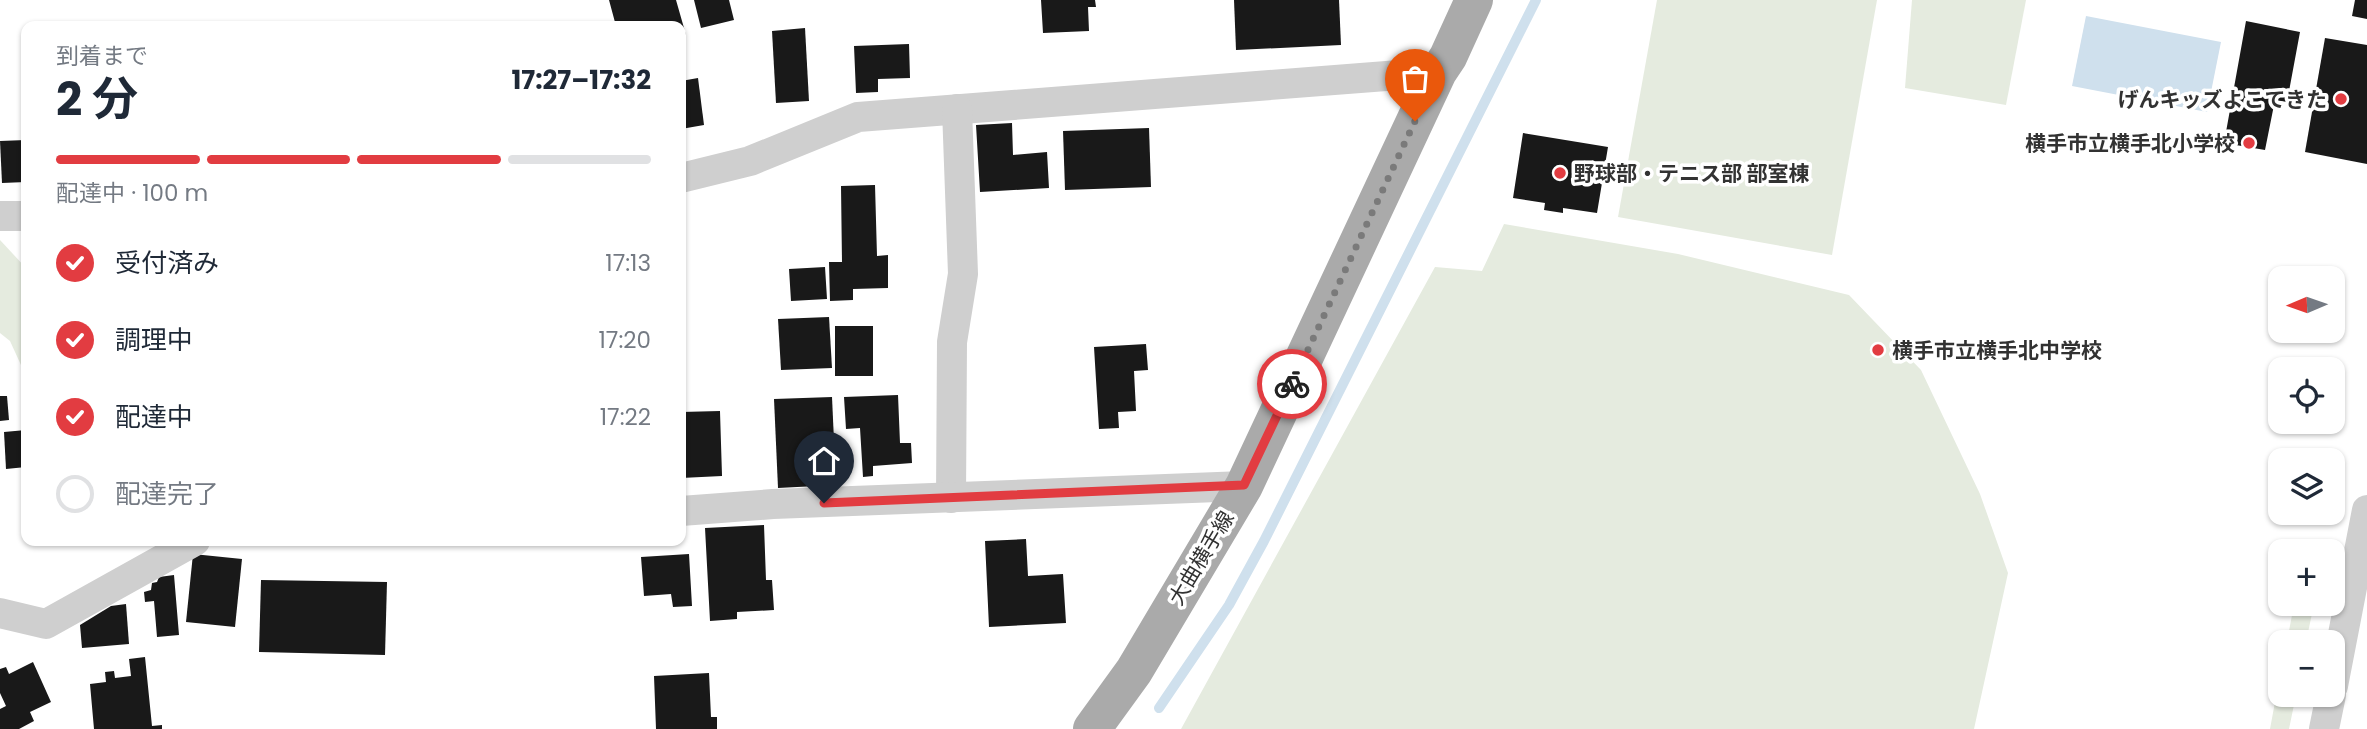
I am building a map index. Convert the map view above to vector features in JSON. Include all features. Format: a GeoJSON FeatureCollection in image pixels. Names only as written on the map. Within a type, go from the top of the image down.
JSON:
{"type":"FeatureCollection","features":[{"type":"Feature","properties":{"kind":"main road","name":"大曲横手線"},"geometry":{"type":"LineString","coordinates":[[1092,729],[1134,671],[1244,485],[1438,72],[1475,0]]}},
{"type":"Feature","properties":{"kind":"street"},"geometry":{"type":"LineString","coordinates":[[686,177],[750,161],[858,117],[1438,72]]}},
{"type":"Feature","properties":{"kind":"street"},"geometry":{"type":"LineString","coordinates":[[951,498],[952,342],[963,274],[957,109]]}},
{"type":"Feature","properties":{"kind":"street"},"geometry":{"type":"LineString","coordinates":[[0,216],[21,216]]}},
{"type":"Feature","properties":{"kind":"street"},"geometry":{"type":"LineString","coordinates":[[686,511],[772,504],[1244,485]]}},
{"type":"Feature","properties":{"kind":"street"},"geometry":{"type":"LineString","coordinates":[[2344,630],[2367,510]]}},
{"type":"Feature","properties":{"kind":"street"},"geometry":{"type":"LineString","coordinates":[[0,613],[46,624],[186,546]]}},
{"type":"Feature","properties":{"kind":"street"},"geometry":{"type":"LineString","coordinates":[[2324,729],[2329,707]]}},
{"type":"Feature","properties":{"kind":"shaded area"},"geometry":{"type":"Polygon","coordinates":[[[1657,0],[1877,0],[1832,255],[1618,217],[1657,0]]]}},
{"type":"Feature","properties":{"kind":"shaded area"},"geometry":{"type":"Polygon","coordinates":[[[1912,0],[2026,0],[2006,105],[1905,88],[1912,0]]]}},
{"type":"Feature","properties":{"kind":"shaded area"},"geometry":{"type":"Polygon","coordinates":[[[1504,224],[1678,254],[1849,295],[1921,370],[1980,494],[2008,573],[1974,729],[1181,729],[1435,267],[1482,271],[1504,224]]]}},
{"type":"Feature","properties":{"kind":"shaded area"},"geometry":{"type":"Polygon","coordinates":[[[0,240],[21,263],[21,365],[10,341],[0,333],[0,240]]]}},
{"type":"Feature","properties":{"kind":"shaded area"},"geometry":{"type":"Polygon","coordinates":[[[2292,616],[2311,616],[2309,630],[2289,630],[2292,616]]]}},
{"type":"Feature","properties":{"kind":"shaded area"},"geometry":{"type":"Polygon","coordinates":[[[2274,707],[2294,707],[2289,729],[2270,729],[2274,707]]]}},
{"type":"Feature","properties":{"kind":"water"},"geometry":{"type":"Polygon","coordinates":[[[2086,16],[2221,42],[2207,112],[2072,86],[2086,16]]]}},
{"type":"Feature","properties":{"kind":"building"},"geometry":{"type":"Polygon","coordinates":[[[609,0],[676,0],[682,21],[615,21],[609,0]]]}},
{"type":"Feature","properties":{"kind":"building"},"geometry":{"type":"Polygon","coordinates":[[[694,0],[729,0],[734,20],[701,28],[694,0]]]}},
{"type":"Feature","properties":{"kind":"building"},"geometry":{"type":"Polygon","coordinates":[[[1041,0],[1095,0],[1096,7],[1088,7],[1089,31],[1043,33],[1041,0]]]}},
{"type":"Feature","properties":{"kind":"building"},"geometry":{"type":"Polygon","coordinates":[[[1234,0],[1339,0],[1341,45],[1236,50],[1234,0]]]}},
{"type":"Feature","properties":{"kind":"building"},"geometry":{"type":"Polygon","coordinates":[[[2355,0],[2367,0],[2367,19],[2352,16],[2355,0]]]}},
{"type":"Feature","properties":{"kind":"building"},"geometry":{"type":"Polygon","coordinates":[[[2246,21],[2300,32],[2287,102],[2275,100],[2265,150],[2224,143],[2246,21]]]}},
{"type":"Feature","properties":{"kind":"building"},"geometry":{"type":"Polygon","coordinates":[[[805,28],[809,101],[776,103],[772,31],[805,28]]]}},
{"type":"Feature","properties":{"kind":"building","name":"げんキッズよこてきた"},"geometry":{"type":"Polygon","coordinates":[[[2325,38],[2367,45],[2367,164],[2305,152],[2325,38]]]}},
{"type":"Feature","properties":{"kind":"building"},"geometry":{"type":"Polygon","coordinates":[[[909,44],[910,78],[878,79],[878,92],[856,93],[854,46],[909,44]]]}},
{"type":"Feature","properties":{"kind":"building"},"geometry":{"type":"Polygon","coordinates":[[[698,78],[704,125],[686,128],[686,80],[698,78]]]}},
{"type":"Feature","properties":{"kind":"building"},"geometry":{"type":"Polygon","coordinates":[[[1012,123],[1013,155],[1047,152],[1049,188],[980,192],[976,125],[1012,123]]]}},
{"type":"Feature","properties":{"kind":"building"},"geometry":{"type":"Polygon","coordinates":[[[1149,128],[1151,187],[1065,190],[1063,131],[1149,128]]]}},
{"type":"Feature","properties":{"kind":"building","name":"野球部・テニス部 部室棟"},"geometry":{"type":"Polygon","coordinates":[[[1523,133],[1608,147],[1597,213],[1563,208],[1563,213],[1544,210],[1545,203],[1513,198],[1523,133]]]}},
{"type":"Feature","properties":{"kind":"building"},"geometry":{"type":"Polygon","coordinates":[[[21,140],[21,182],[2,183],[0,141],[21,140]]]}},
{"type":"Feature","properties":{"kind":"building"},"geometry":{"type":"Polygon","coordinates":[[[875,185],[877,256],[888,255],[888,288],[853,289],[853,300],[830,301],[829,262],[842,262],[841,186],[875,185]]]}},
{"type":"Feature","properties":{"kind":"building"},"geometry":{"type":"Polygon","coordinates":[[[825,267],[827,299],[791,301],[789,269],[825,267]]]}},
{"type":"Feature","properties":{"kind":"building"},"geometry":{"type":"Polygon","coordinates":[[[829,317],[832,368],[781,370],[778,319],[829,317]]]}},
{"type":"Feature","properties":{"kind":"building"},"geometry":{"type":"Polygon","coordinates":[[[835,326],[873,326],[873,376],[835,376],[835,326]]]}},
{"type":"Feature","properties":{"kind":"building"},"geometry":{"type":"Polygon","coordinates":[[[1146,344],[1148,370],[1134,371],[1136,411],[1118,412],[1119,428],[1099,429],[1094,347],[1146,344]]]}},
{"type":"Feature","properties":{"kind":"building"},"geometry":{"type":"Polygon","coordinates":[[[898,395],[900,443],[911,443],[912,463],[873,466],[873,476],[863,477],[860,428],[846,429],[844,397],[898,395]]]}},
{"type":"Feature","properties":{"kind":"building"},"geometry":{"type":"Polygon","coordinates":[[[0,396],[7,396],[9,420],[0,421],[0,396]]]}},
{"type":"Feature","properties":{"kind":"building"},"geometry":{"type":"Polygon","coordinates":[[[832,397],[836,485],[778,488],[774,399],[832,397]]]}},
{"type":"Feature","properties":{"kind":"building"},"geometry":{"type":"Polygon","coordinates":[[[720,411],[722,476],[686,478],[686,412],[720,411]]]}},
{"type":"Feature","properties":{"kind":"building"},"geometry":{"type":"Polygon","coordinates":[[[21,430],[21,468],[6,469],[4,432],[21,430]]]}},
{"type":"Feature","properties":{"kind":"building"},"geometry":{"type":"Polygon","coordinates":[[[764,525],[766,580],[772,580],[774,610],[737,612],[737,619],[710,621],[705,528],[764,525]]]}},
{"type":"Feature","properties":{"kind":"building"},"geometry":{"type":"Polygon","coordinates":[[[1026,539],[1028,576],[1063,574],[1066,623],[989,627],[985,541],[1026,539]]]}},
{"type":"Feature","properties":{"kind":"building"},"geometry":{"type":"Polygon","coordinates":[[[193,554],[242,559],[235,627],[186,622],[193,554]]]}},
{"type":"Feature","properties":{"kind":"building"},"geometry":{"type":"Polygon","coordinates":[[[689,554],[692,606],[673,607],[671,594],[644,596],[641,557],[689,554]]]}},
{"type":"Feature","properties":{"kind":"building"},"geometry":{"type":"Polygon","coordinates":[[[174,575],[179,635],[157,637],[154,601],[145,602],[144,592],[151,590],[152,583],[157,582],[159,577],[174,575]]]}},
{"type":"Feature","properties":{"kind":"building"},"geometry":{"type":"Polygon","coordinates":[[[261,580],[387,582],[385,655],[259,652],[261,580]]]}},
{"type":"Feature","properties":{"kind":"building"},"geometry":{"type":"Polygon","coordinates":[[[126,604],[129,644],[82,648],[80,625],[111,606],[126,604]]]}},
{"type":"Feature","properties":{"kind":"building"},"geometry":{"type":"Polygon","coordinates":[[[145,657],[152,726],[162,725],[162,729],[94,729],[90,684],[106,682],[105,672],[114,671],[115,678],[131,676],[129,659],[145,657]]]}},
{"type":"Feature","properties":{"kind":"building"},"geometry":{"type":"Polygon","coordinates":[[[33,662],[51,702],[30,712],[34,721],[19,729],[0,729],[0,709],[6,706],[0,693],[0,669],[6,667],[9,674],[33,662]]]}},
{"type":"Feature","properties":{"kind":"building"},"geometry":{"type":"Polygon","coordinates":[[[709,673],[711,717],[717,717],[717,729],[656,729],[654,676],[709,673]]]}},
{"type":"Feature","properties":{"kind":"waterway"},"geometry":{"type":"LineString","coordinates":[[1159,708],[1229,605],[1264,541],[1536,0]]}},
{"type":"Feature","properties":{"kind":"way so far"},"geometry":{"type":"LineString","coordinates":[[1292,384],[1415,121]]}},
{"type":"Feature","properties":{"kind":"place","name":"げんキッズよこてきた"},"geometry":{"type":"Point","coordinates":[2341,99]}},
{"type":"Feature","properties":{"kind":"place","name":"横手市立横手北小学校"},"geometry":{"type":"Point","coordinates":[2249,143]}},
{"type":"Feature","properties":{"kind":"place","name":"野球部・テニス部 部室棟"},"geometry":{"type":"Point","coordinates":[1560,173]}},
{"type":"Feature","properties":{"kind":"place","name":"横手市立横手北中学校"},"geometry":{"type":"Point","coordinates":[1878,350]}},
{"type":"Feature","properties":{"kind":"route"},"geometry":{"type":"LineString","coordinates":[[824,503],[1244,485],[1292,384]]}}]}
